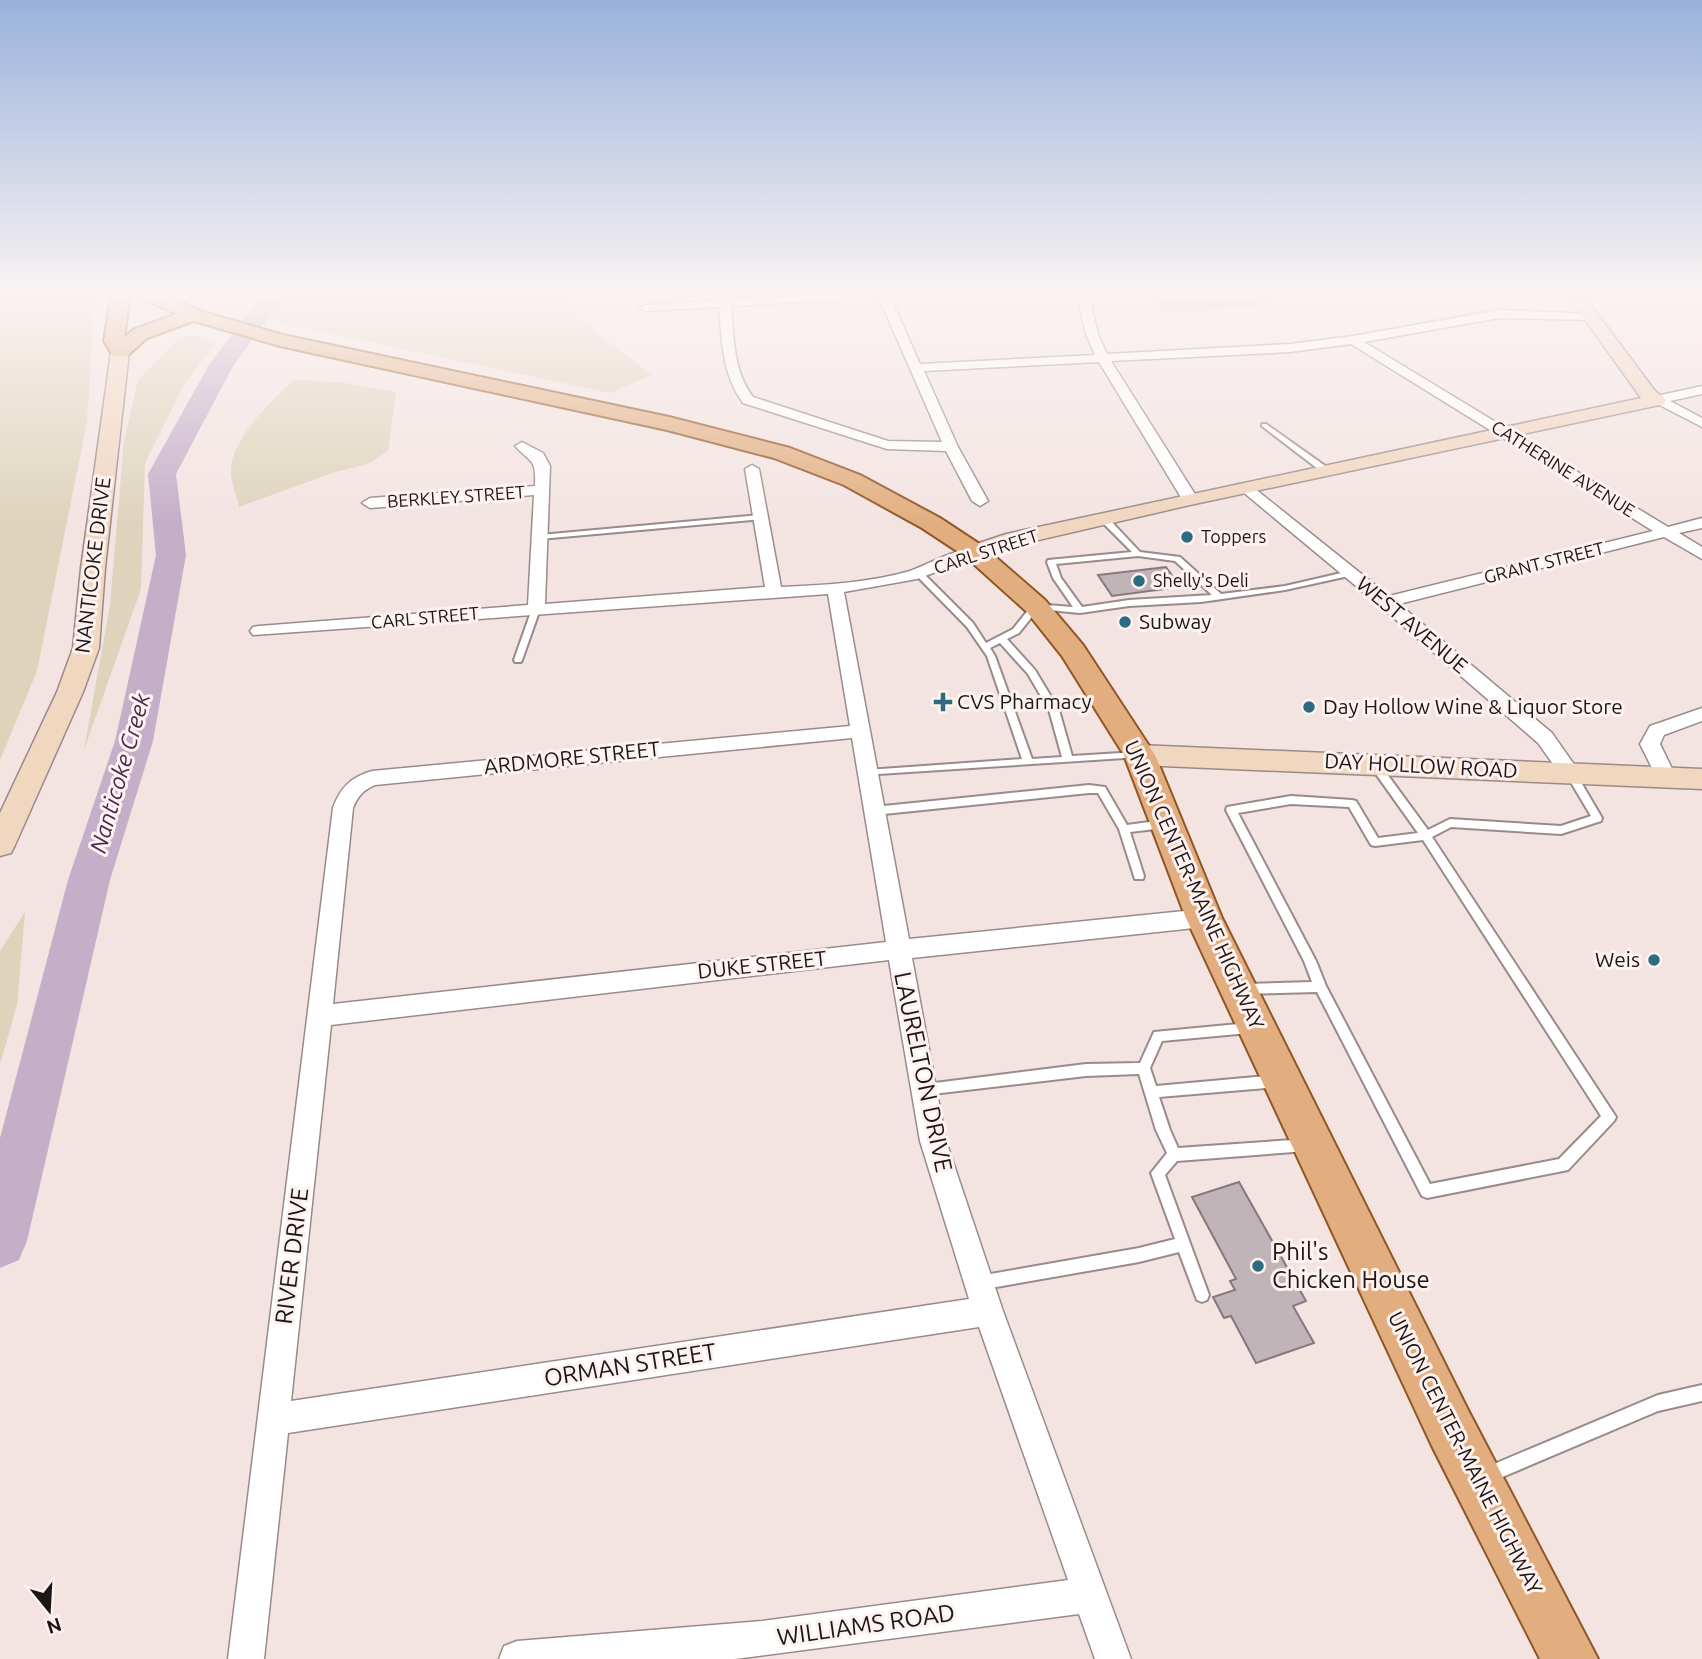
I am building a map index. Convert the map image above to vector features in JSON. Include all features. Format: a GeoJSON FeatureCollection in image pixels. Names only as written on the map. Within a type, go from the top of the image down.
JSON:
{"type":"FeatureCollection","features":[{"type":"Feature","properties":{"kind":"main road","name":"UNION CENTER-MAINE HIGHWAY"},"geometry":{"type":"LineString","coordinates":[[414,369],[682,428],[782,453],[852,480],[902,506],[975,552],[1036,606],[1056,628],[1096,684],[1139,755],[1204,918],[1477,1480],[1570,1659]]}},
{"type":"Feature","properties":{"kind":"street","name":"NANTICOKE DRIVE"},"geometry":{"type":"LineString","coordinates":[[0,845],[59,716],[86,648],[114,369]]}},
{"type":"Feature","properties":{"kind":"street"},"geometry":{"type":"LineString","coordinates":[[733,369],[741,392],[748,400],[887,445],[951,447]]}},
{"type":"Feature","properties":{"kind":"street"},"geometry":{"type":"LineString","coordinates":[[915,369],[951,447],[980,501]]}},
{"type":"Feature","properties":{"kind":"street"},"geometry":{"type":"LineString","coordinates":[[1110,369],[1190,499]]}},
{"type":"Feature","properties":{"kind":"street","name":"CATHERINE AVENUE"},"geometry":{"type":"LineString","coordinates":[[1401,369],[1702,554]]}},
{"type":"Feature","properties":{"kind":"street"},"geometry":{"type":"LineString","coordinates":[[1630,369],[1648,395],[1702,423]]}},
{"type":"Feature","properties":{"kind":"street","name":"CARL STREET"},"geometry":{"type":"LineString","coordinates":[[259,631],[835,589],[919,573],[1006,541],[1244,487],[1702,390]]}},
{"type":"Feature","properties":{"kind":"street"},"geometry":{"type":"LineString","coordinates":[[522,446],[538,456],[543,466],[536,609]]}},
{"type":"Feature","properties":{"kind":"street"},"geometry":{"type":"LineString","coordinates":[[752,469],[774,592]]}},
{"type":"Feature","properties":{"kind":"street","name":"WEST AVENUE"},"geometry":{"type":"LineString","coordinates":[[1244,487],[1387,603],[1545,738],[1570,773]]}},
{"type":"Feature","properties":{"kind":"street","name":"BERKLEY STREET"},"geometry":{"type":"LineString","coordinates":[[370,503],[543,490]]}},
{"type":"Feature","properties":{"kind":"street","name":"GRANT STREET"},"geometry":{"type":"LineString","coordinates":[[1387,603],[1702,523]]}},
{"type":"Feature","properties":{"kind":"street","name":"LAURELTON DRIVE"},"geometry":{"type":"LineString","coordinates":[[835,589],[933,1141],[984,1297],[1113,1659]]}},
{"type":"Feature","properties":{"kind":"street"},"geometry":{"type":"LineString","coordinates":[[1666,777],[1650,744],[1657,731],[1702,714]]}},
{"type":"Feature","properties":{"kind":"street","name":"ARDMORE STREET"},"geometry":{"type":"LineString","coordinates":[[338,852],[343,808],[348,792],[355,785],[372,778],[860,731]]}},
{"type":"Feature","properties":{"kind":"street","name":"DAY HOLLOW ROAD"},"geometry":{"type":"LineString","coordinates":[[1139,755],[1702,779]]}},
{"type":"Feature","properties":{"kind":"street","name":"RIVER DRIVE"},"geometry":{"type":"LineString","coordinates":[[247,1659],[338,852]]}},
{"type":"Feature","properties":{"kind":"street","name":"DUKE STREET"},"geometry":{"type":"LineString","coordinates":[[320,1016],[1204,918]]}},
{"type":"Feature","properties":{"kind":"street","name":"ORMAN STREET"},"geometry":{"type":"LineString","coordinates":[[272,1420],[984,1297]]}},
{"type":"Feature","properties":{"kind":"street","name":"WILLIAMS ROAD"},"geometry":{"type":"LineString","coordinates":[[517,1659],[762,1639],[1090,1595]]}},
{"type":"Feature","properties":{"kind":"lane"},"geometry":{"type":"LineString","coordinates":[[1264,425],[1325,470]]}},
{"type":"Feature","properties":{"kind":"lane"},"geometry":{"type":"LineString","coordinates":[[541,537],[760,517]]}},
{"type":"Feature","properties":{"kind":"lane"},"geometry":{"type":"LineString","coordinates":[[1104,519],[1138,554]]}},
{"type":"Feature","properties":{"kind":"lane"},"geometry":{"type":"LineString","coordinates":[[1080,610],[1057,578],[1051,562],[1138,554],[1177,559],[1219,597]]}},
{"type":"Feature","properties":{"kind":"lane"},"geometry":{"type":"LineString","coordinates":[[919,573],[970,625],[991,656],[1028,762]]}},
{"type":"Feature","properties":{"kind":"lane"},"geometry":{"type":"LineString","coordinates":[[985,647],[1016,631],[1036,606],[1080,610],[1129,603],[1219,597],[1285,588],[1350,573]]}},
{"type":"Feature","properties":{"kind":"lane"},"geometry":{"type":"LineString","coordinates":[[519,660],[536,609]]}},
{"type":"Feature","properties":{"kind":"lane"},"geometry":{"type":"LineString","coordinates":[[1002,639],[1032,672],[1054,710],[1068,760]]}},
{"type":"Feature","properties":{"kind":"lane"},"geometry":{"type":"LineString","coordinates":[[867,773],[1139,755]]}},
{"type":"Feature","properties":{"kind":"lane"},"geometry":{"type":"LineString","coordinates":[[1374,764],[1426,836],[1609,1117],[1563,1165],[1427,1191],[1231,810],[1291,800],[1352,804],[1375,842],[1426,836],[1450,823],[1561,830],[1597,818],[1570,773]]}},
{"type":"Feature","properties":{"kind":"lane"},"geometry":{"type":"LineString","coordinates":[[874,811],[1101,790],[1124,829],[1139,876]]}},
{"type":"Feature","properties":{"kind":"lane"},"geometry":{"type":"LineString","coordinates":[[1124,829],[1167,824]]}},
{"type":"Feature","properties":{"kind":"lane"},"geometry":{"type":"LineString","coordinates":[[1174,1155],[1150,1092],[1144,1068],[1158,1037],[1320,987]]}},
{"type":"Feature","properties":{"kind":"lane"},"geometry":{"type":"LineString","coordinates":[[924,1089],[1086,1070],[1144,1068]]}},
{"type":"Feature","properties":{"kind":"lane"},"geometry":{"type":"LineString","coordinates":[[1150,1092],[1282,1081]]}},
{"type":"Feature","properties":{"kind":"lane"},"geometry":{"type":"LineString","coordinates":[[1202,1295],[1158,1173],[1174,1155],[1313,1144]]}},
{"type":"Feature","properties":{"kind":"lane"},"geometry":{"type":"LineString","coordinates":[[984,1297],[1182,1244]]}},
{"type":"Feature","properties":{"kind":"lane"},"geometry":{"type":"LineString","coordinates":[[1477,1480],[1658,1404],[1702,1392]]}},
{"type":"Feature","properties":{"kind":"shaded area"},"geometry":{"type":"Polygon","coordinates":[[[0,369],[90,369],[87,422],[37,671],[0,760],[0,369]]]}},
{"type":"Feature","properties":{"kind":"shaded area"},"geometry":{"type":"Polygon","coordinates":[[[149,369],[196,369],[185,383],[145,463],[141,589],[84,750],[110,605],[124,441],[138,380],[149,369]]]}},
{"type":"Feature","properties":{"kind":"shaded area"},"geometry":{"type":"Polygon","coordinates":[[[499,369],[645,369],[652,375],[610,393],[499,369]]]}},
{"type":"Feature","properties":{"kind":"shaded area"},"geometry":{"type":"Polygon","coordinates":[[[295,379],[345,383],[396,392],[388,451],[368,464],[335,472],[239,507],[231,473],[238,445],[255,420],[295,379]]]}},
{"type":"Feature","properties":{"kind":"shaded area"},"geometry":{"type":"Polygon","coordinates":[[[25,912],[17,1005],[0,1064],[0,951],[25,912]]]}},
{"type":"Feature","properties":{"kind":"building","name":"Shelly's Deli"},"geometry":{"type":"Polygon","coordinates":[[[1166,567],[1180,587],[1112,596],[1098,575],[1166,567]]]}},
{"type":"Feature","properties":{"kind":"building","name":"Phil's Chicken House"},"geometry":{"type":"Polygon","coordinates":[[[1239,1182],[1306,1301],[1293,1306],[1314,1343],[1256,1363],[1231,1316],[1224,1318],[1213,1297],[1235,1290],[1230,1281],[1236,1279],[1192,1197],[1239,1182]]]}},
{"type":"Feature","properties":{"kind":"waterway","name":"Nanticoke Creek"},"geometry":{"type":"LineString","coordinates":[[0,1241],[89,880],[134,741],[171,555],[162,474],[219,369]]}},
{"type":"Feature","properties":{"kind":"place","name":"Toppers"},"geometry":{"type":"Point","coordinates":[1187,537]}},
{"type":"Feature","properties":{"kind":"place","name":"Shelly's Deli"},"geometry":{"type":"Point","coordinates":[1139,581]}},
{"type":"Feature","properties":{"kind":"place","name":"Subway"},"geometry":{"type":"Point","coordinates":[1125,622]}},
{"type":"Feature","properties":{"kind":"place","name":"CVS Pharmacy"},"geometry":{"type":"Point","coordinates":[943,702]}},
{"type":"Feature","properties":{"kind":"place","name":"Day Hollow Wine & Liquor Store"},"geometry":{"type":"Point","coordinates":[1309,707]}},
{"type":"Feature","properties":{"kind":"place","name":"Weis"},"geometry":{"type":"Point","coordinates":[1654,960]}},
{"type":"Feature","properties":{"kind":"place","name":"Phil's Chicken House"},"geometry":{"type":"Point","coordinates":[1258,1266]}}]}
